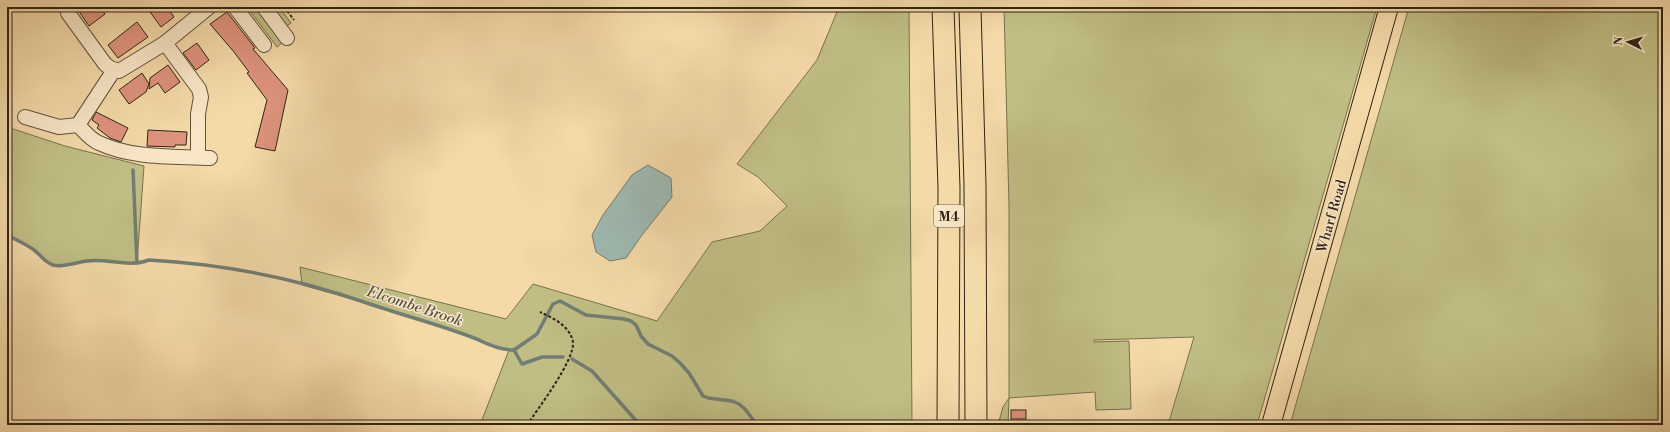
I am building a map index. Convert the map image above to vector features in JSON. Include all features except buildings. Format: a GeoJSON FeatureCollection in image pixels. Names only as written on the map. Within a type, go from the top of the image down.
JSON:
{"type":"FeatureCollection","features":[{"type":"Feature","properties":{"kind":"highway","name":"M4"},"geometry":{"type":"LineString","coordinates":[[943,7],[949,188],[948,425]]}},
{"type":"Feature","properties":{"kind":"highway","name":"M4"},"geometry":{"type":"LineString","coordinates":[[970,7],[975,192],[976,425]]}},
{"type":"Feature","properties":{"kind":"main road","name":"Wharf Road"},"geometry":{"type":"LineString","coordinates":[[1272,425],[1389,7]]}},
{"type":"Feature","properties":{"kind":"street"},"geometry":{"type":"LineString","coordinates":[[68,12],[105,64],[114,70],[123,70],[165,43],[209,7]]}},
{"type":"Feature","properties":{"kind":"street"},"geometry":{"type":"LineString","coordinates":[[236,7],[264,45]]}},
{"type":"Feature","properties":{"kind":"street"},"geometry":{"type":"LineString","coordinates":[[264,7],[288,38]]}},
{"type":"Feature","properties":{"kind":"street"},"geometry":{"type":"LineString","coordinates":[[165,43],[199,89],[201,97],[198,114],[198,151]]}},
{"type":"Feature","properties":{"kind":"street"},"geometry":{"type":"LineString","coordinates":[[78,125],[114,70]]}},
{"type":"Feature","properties":{"kind":"street"},"geometry":{"type":"LineString","coordinates":[[25,118],[59,127],[78,125],[98,143],[118,150],[210,158]]}},
{"type":"Feature","properties":{"kind":"path"},"geometry":{"type":"LineString","coordinates":[[284,7],[294,20]]}},
{"type":"Feature","properties":{"kind":"path"},"geometry":{"type":"LineString","coordinates":[[527,425],[556,384],[572,350],[573,342],[567,330],[560,322],[540,312]]}},
{"type":"Feature","properties":{"kind":"shaded area"},"geometry":{"type":"Polygon","coordinates":[[[247,7],[255,7],[282,43],[277,47],[247,7]]]}},
{"type":"Feature","properties":{"kind":"shaded area"},"geometry":{"type":"Polygon","coordinates":[[[270,7],[279,7],[291,23],[285,27],[270,7]]]}},
{"type":"Feature","properties":{"kind":"shaded area"},"geometry":{"type":"Polygon","coordinates":[[[839,7],[909,7],[912,425],[480,425],[509,350],[482,342],[462,333],[360,301],[302,285],[300,267],[506,319],[533,284],[657,321],[712,242],[760,231],[787,206],[758,177],[737,164],[817,60],[839,7]]]}},
{"type":"Feature","properties":{"kind":"shaded area"},"geometry":{"type":"Polygon","coordinates":[[[1004,7],[1377,7],[1257,425],[1168,425],[1194,337],[1094,340],[1094,342],[1129,341],[1131,409],[1096,410],[1095,392],[1009,398],[1009,206],[1004,7]]]}},
{"type":"Feature","properties":{"kind":"shaded area"},"geometry":{"type":"Polygon","coordinates":[[[1409,7],[1663,7],[1663,425],[1290,425],[1409,7]]]}},
{"type":"Feature","properties":{"kind":"shaded area"},"geometry":{"type":"Polygon","coordinates":[[[7,127],[65,146],[144,166],[137,263],[87,260],[64,265],[51,264],[44,260],[31,248],[7,235],[7,127]]]}},
{"type":"Feature","properties":{"kind":"shaded area"},"geometry":{"type":"Polygon","coordinates":[[[1009,398],[1008,425],[998,425],[1003,407],[1009,398]]]}},
{"type":"Feature","properties":{"kind":"water"},"geometry":{"type":"Polygon","coordinates":[[[648,165],[671,178],[672,197],[626,258],[610,261],[596,252],[592,235],[603,215],[632,175],[648,165]]]}},
{"type":"Feature","properties":{"kind":"waterway"},"geometry":{"type":"LineString","coordinates":[[133,170],[137,263]]}},
{"type":"Feature","properties":{"kind":"waterway","name":"Elcombe Brook"},"geometry":{"type":"LineString","coordinates":[[7,235],[31,248],[47,262],[57,266],[95,260],[126,263],[149,260],[204,265],[285,279],[338,293],[447,328],[498,348],[508,350],[514,350],[537,334],[553,304],[560,301],[586,315],[631,321],[636,325],[641,336],[648,344],[672,356],[680,363],[689,373],[703,396],[732,401],[739,404],[745,409],[757,425]]}},
{"type":"Feature","properties":{"kind":"waterway"},"geometry":{"type":"LineString","coordinates":[[514,350],[522,364],[542,357],[563,357]]}},
{"type":"Feature","properties":{"kind":"waterway"},"geometry":{"type":"LineString","coordinates":[[572,359],[592,371],[640,425]]}}]}
